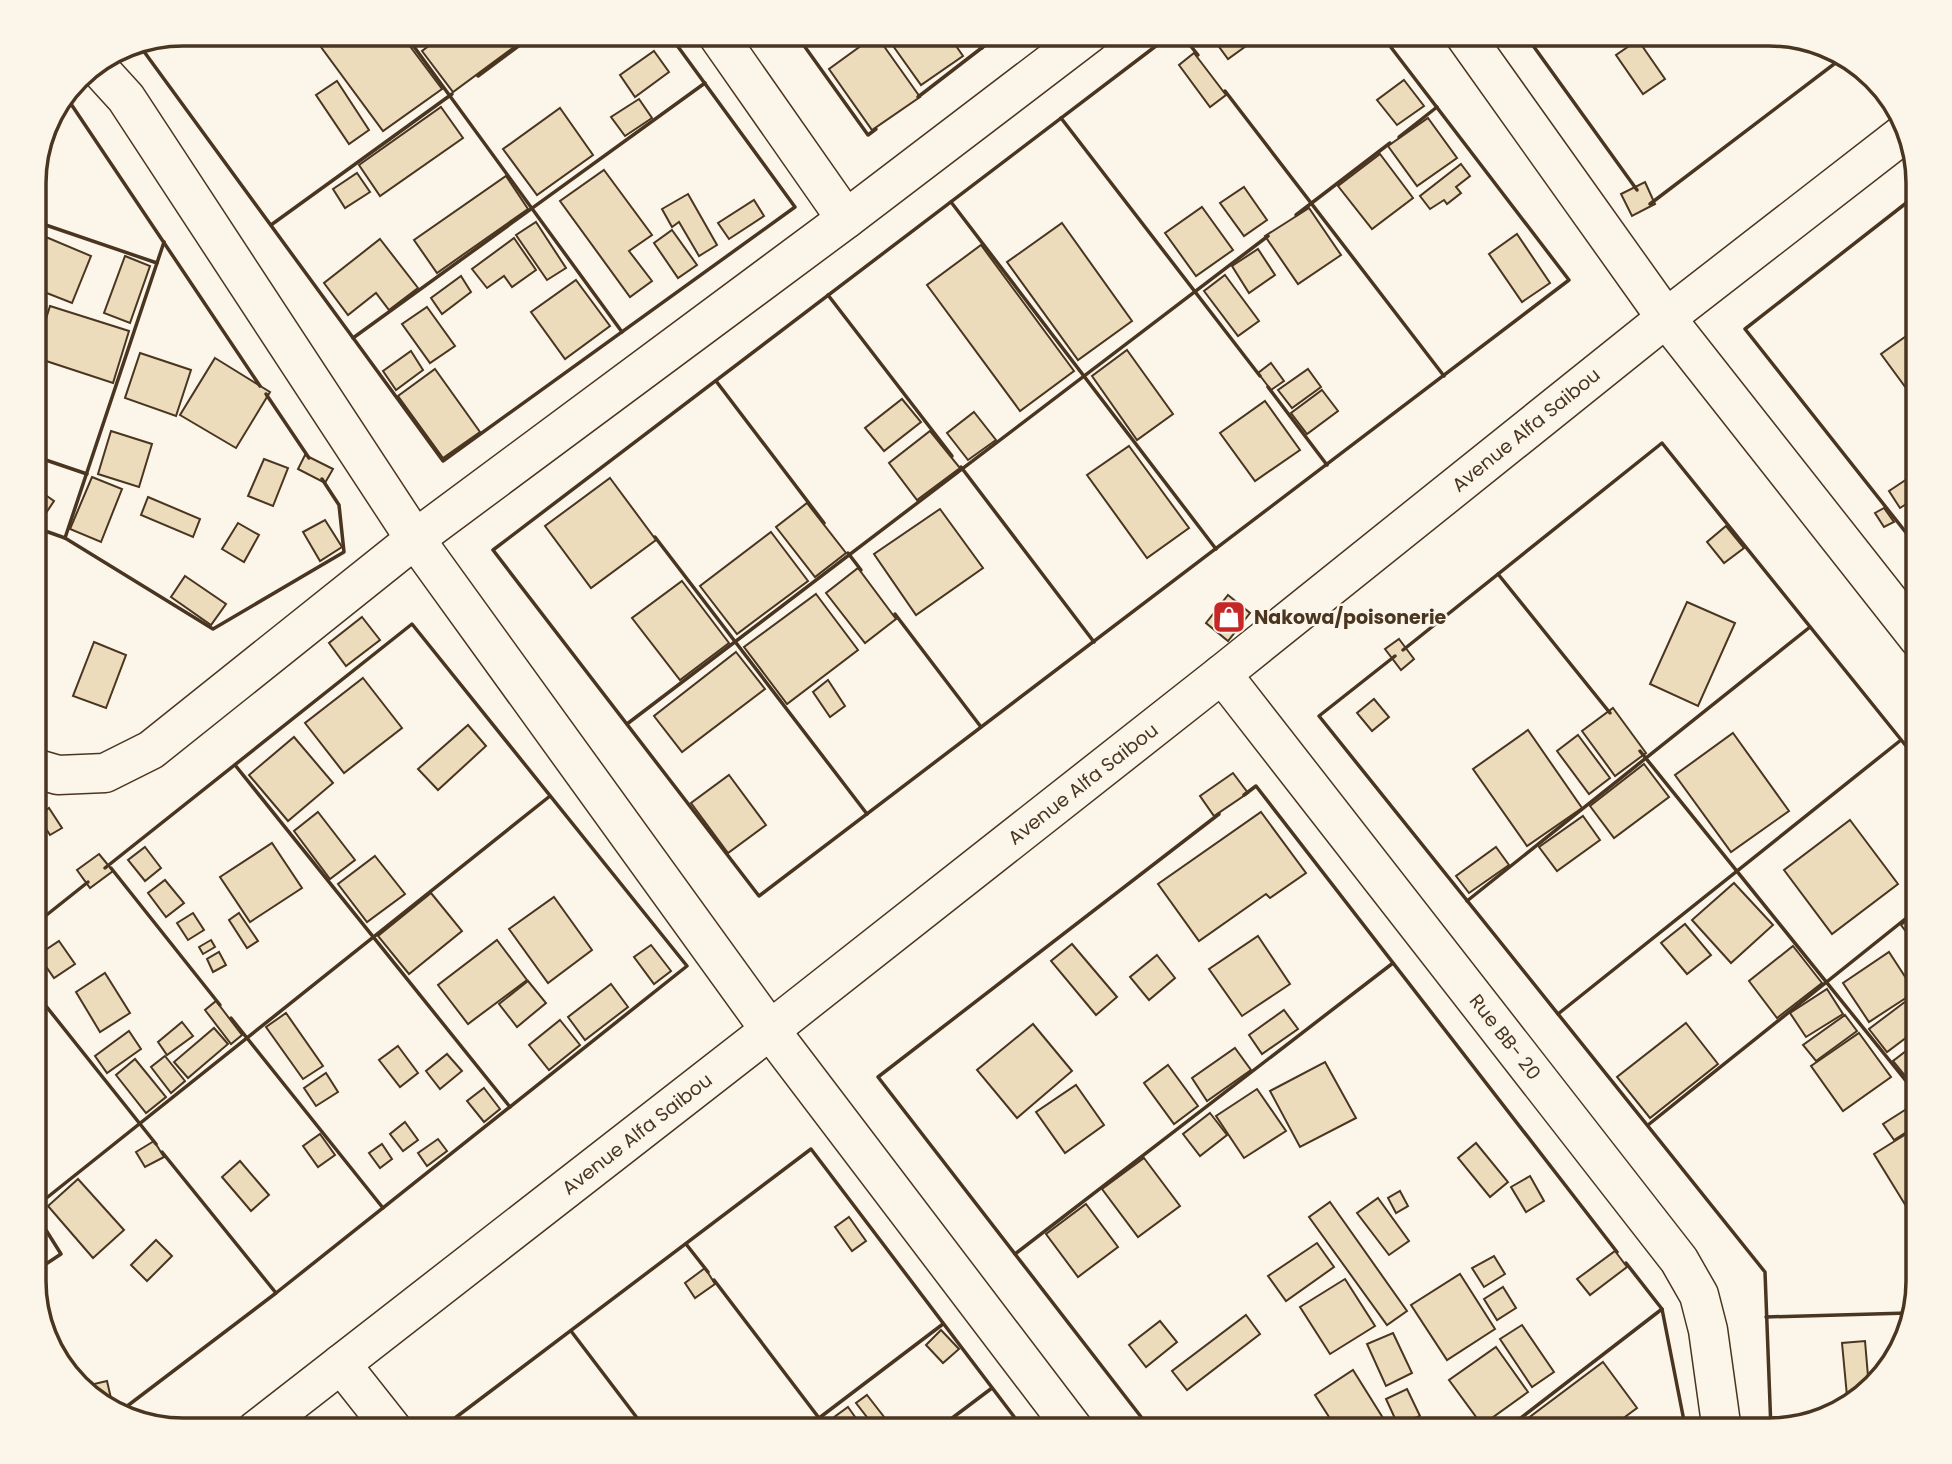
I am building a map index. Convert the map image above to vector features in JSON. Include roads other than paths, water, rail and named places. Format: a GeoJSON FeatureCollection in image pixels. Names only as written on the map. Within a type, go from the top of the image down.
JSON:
{"type":"FeatureCollection","features":[{"type":"Feature","properties":{"kind":"street"},"geometry":{"type":"LineString","coordinates":[[725,46],[846,219]]}},
{"type":"Feature","properties":{"kind":"street"},"geometry":{"type":"LineString","coordinates":[[46,772],[58,775],[105,774],[151,750],[415,539],[846,219],[1073,46]]}},
{"type":"Feature","properties":{"kind":"street"},"geometry":{"type":"LineString","coordinates":[[1472,46],[1666,318],[1906,623]]}},
{"type":"Feature","properties":{"kind":"street"},"geometry":{"type":"LineString","coordinates":[[103,72],[126,98],[415,539],[770,1030],[1065,1418]]}},
{"type":"Feature","properties":{"kind":"street","name":"Avenue Alfa Saibou"},"geometry":{"type":"LineString","coordinates":[[272,1418],[770,1030],[1222,674],[1666,318],[1898,137]]}},
{"type":"Feature","properties":{"kind":"street","name":"Rue BB- 20"},"geometry":{"type":"LineString","coordinates":[[1222,674],[1679,1260],[1699,1295],[1708,1330],[1720,1418]]}},
{"type":"Feature","properties":{"kind":"street"},"geometry":{"type":"LineString","coordinates":[[341,1364],[384,1418]]}},
{"type":"Feature","properties":{"kind":"place","name":"Nakowa/poisonerie"},"geometry":{"type":"Point","coordinates":[1229,617]}}]}
